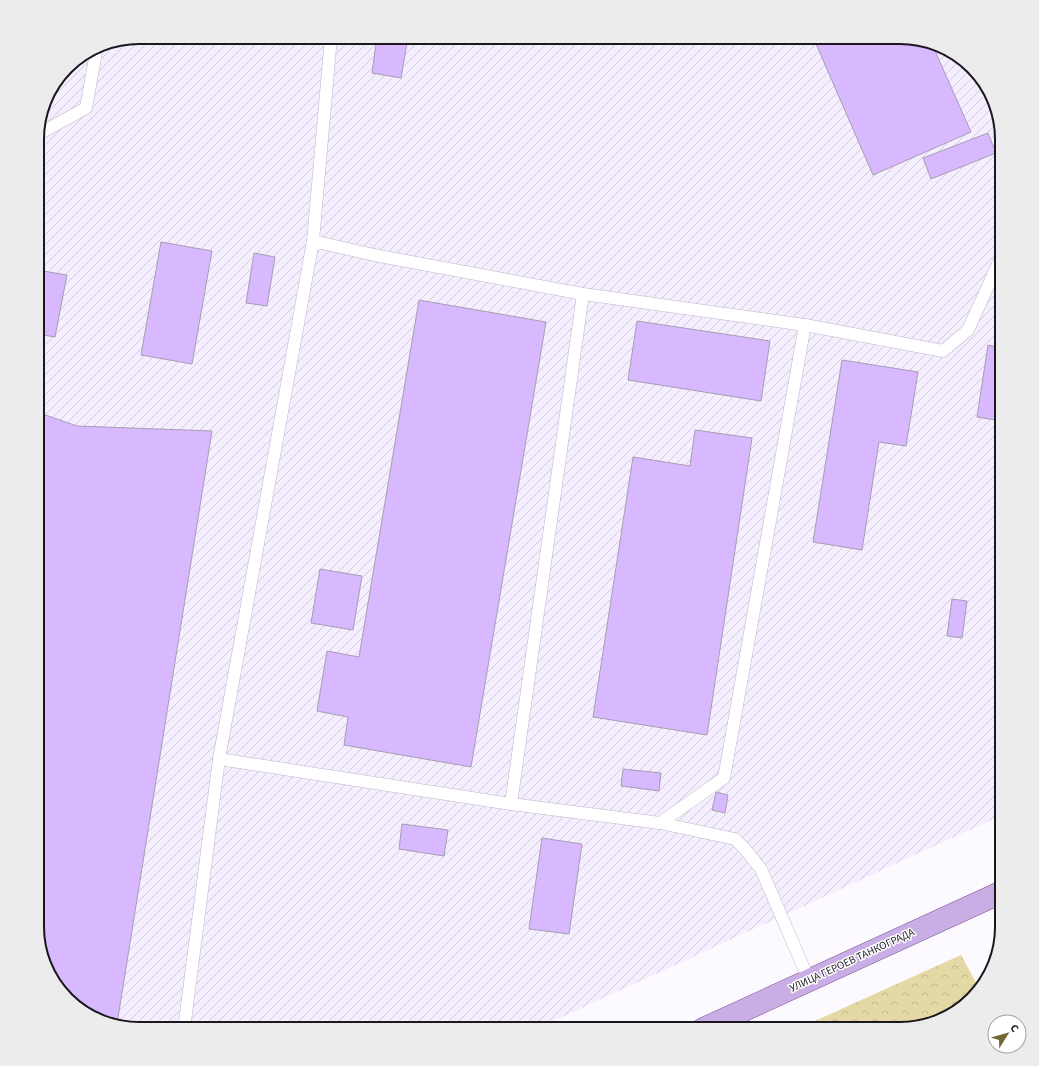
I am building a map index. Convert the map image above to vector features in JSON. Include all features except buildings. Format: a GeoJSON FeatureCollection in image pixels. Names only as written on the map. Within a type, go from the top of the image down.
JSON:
{"type":"FeatureCollection","features":[{"type":"Feature","properties":{"kind":"main road","name":"УЛИЦА ГЕРОЕВ ТАНКОГРАДА"},"geometry":{"type":"LineString","coordinates":[[718,1022],[995,897]]}},
{"type":"Feature","properties":{"kind":"lane"},"geometry":{"type":"LineString","coordinates":[[185,1022],[220,759],[313,241],[331,44]]}},
{"type":"Feature","properties":{"kind":"lane"},"geometry":{"type":"LineString","coordinates":[[44,130],[86,108],[96,55]]}},
{"type":"Feature","properties":{"kind":"lane"},"geometry":{"type":"LineString","coordinates":[[313,241],[396,259],[583,294],[805,325],[943,351],[968,330],[995,271]]}},
{"type":"Feature","properties":{"kind":"lane"},"geometry":{"type":"LineString","coordinates":[[511,804],[583,294]]}},
{"type":"Feature","properties":{"kind":"lane"},"geometry":{"type":"LineString","coordinates":[[660,823],[724,778],[805,325]]}},
{"type":"Feature","properties":{"kind":"lane"},"geometry":{"type":"LineString","coordinates":[[220,759],[511,804],[660,823],[735,839],[746,848],[761,869],[809,980]]}},
{"type":"Feature","properties":{"kind":"shaded area"},"geometry":{"type":"Polygon","coordinates":[[[139,44],[906,44],[925,47],[953,60],[971,76],[979,86],[990,109],[995,139],[995,818],[551,1022],[139,1022],[121,1020],[103,1015],[81,1002],[60,980],[51,963],[46,945],[44,927],[44,133],[47,114],[60,86],[76,68],[97,54],[114,47],[139,44]]]}},
{"type":"Feature","properties":{"kind":"green space"},"geometry":{"type":"Polygon","coordinates":[[[961,955],[976,983],[963,998],[953,1006],[932,1016],[918,1020],[900,1022],[813,1022],[961,955]]]}}]}
